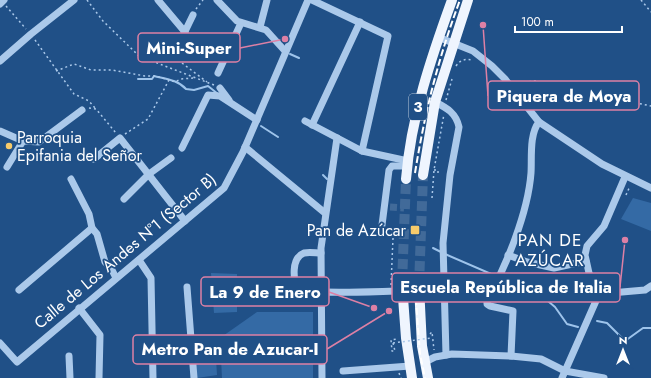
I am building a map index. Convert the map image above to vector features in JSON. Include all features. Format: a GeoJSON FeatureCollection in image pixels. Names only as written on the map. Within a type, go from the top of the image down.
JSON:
{"type":"FeatureCollection","features":[{"type":"Feature","properties":{"kind":"main road","name":"3"},"geometry":{"type":"LineString","coordinates":[[406,179],[407,164],[416,116],[438,37],[452,0]]}},
{"type":"Feature","properties":{"kind":"main road","name":"3"},"geometry":{"type":"LineString","coordinates":[[423,175],[435,102],[468,0]]}},
{"type":"Feature","properties":{"kind":"main road"},"geometry":{"type":"LineString","coordinates":[[419,286],[421,333],[428,378]]}},
{"type":"Feature","properties":{"kind":"main road"},"geometry":{"type":"LineString","coordinates":[[402,287],[412,378]]}},
{"type":"Feature","properties":{"kind":"street"},"geometry":{"type":"LineString","coordinates":[[0,61],[74,0]]}},
{"type":"Feature","properties":{"kind":"street"},"geometry":{"type":"LineString","coordinates":[[158,0],[185,32]]}},
{"type":"Feature","properties":{"kind":"street"},"geometry":{"type":"LineString","coordinates":[[217,0],[231,17],[241,23],[260,27],[266,30],[285,51]]}},
{"type":"Feature","properties":{"kind":"street"},"geometry":{"type":"LineString","coordinates":[[260,27],[267,0]]}},
{"type":"Feature","properties":{"kind":"street","name":"Calle de Los Andes N°1 (Sector B)"},"geometry":{"type":"LineString","coordinates":[[0,343],[16,362],[224,188],[245,147],[308,0]]}},
{"type":"Feature","properties":{"kind":"street"},"geometry":{"type":"LineString","coordinates":[[312,0],[388,36],[362,151]]}},
{"type":"Feature","properties":{"kind":"street"},"geometry":{"type":"LineString","coordinates":[[173,56],[193,15]]}},
{"type":"Feature","properties":{"kind":"street"},"geometry":{"type":"LineString","coordinates":[[312,125],[360,22]]}},
{"type":"Feature","properties":{"kind":"street"},"geometry":{"type":"LineString","coordinates":[[218,73],[241,23]]}},
{"type":"Feature","properties":{"kind":"street"},"geometry":{"type":"LineString","coordinates":[[438,37],[454,42],[473,51],[505,79],[539,122],[602,164],[625,177],[650,186]]}},
{"type":"Feature","properties":{"kind":"street"},"geometry":{"type":"LineString","coordinates":[[220,88],[230,102]]}},
{"type":"Feature","properties":{"kind":"street"},"geometry":{"type":"LineString","coordinates":[[182,148],[208,95],[220,96],[257,120]]}},
{"type":"Feature","properties":{"kind":"street"},"geometry":{"type":"LineString","coordinates":[[435,102],[451,112],[457,119],[459,127],[450,175],[443,243],[446,355]]}},
{"type":"Feature","properties":{"kind":"street"},"geometry":{"type":"LineString","coordinates":[[0,131],[22,141],[39,142],[82,110]]}},
{"type":"Feature","properties":{"kind":"street"},"geometry":{"type":"LineString","coordinates":[[305,121],[362,151],[407,164]]}},
{"type":"Feature","properties":{"kind":"street"},"geometry":{"type":"LineString","coordinates":[[511,356],[513,311],[487,304],[519,228],[530,177],[534,133],[539,122]]}},
{"type":"Feature","properties":{"kind":"street"},"geometry":{"type":"LineString","coordinates":[[94,159],[120,138],[185,221]]}},
{"type":"Feature","properties":{"kind":"street"},"geometry":{"type":"LineString","coordinates":[[322,378],[321,253],[325,213],[337,138]]}},
{"type":"Feature","properties":{"kind":"street"},"geometry":{"type":"LineString","coordinates":[[7,167],[22,141]]}},
{"type":"Feature","properties":{"kind":"street"},"geometry":{"type":"LineString","coordinates":[[245,147],[325,213]]}},
{"type":"Feature","properties":{"kind":"street"},"geometry":{"type":"LineString","coordinates":[[124,199],[149,174],[171,158]]}},
{"type":"Feature","properties":{"kind":"street"},"geometry":{"type":"LineString","coordinates":[[382,225],[387,207],[389,170],[392,166],[407,164]]}},
{"type":"Feature","properties":{"kind":"street"},"geometry":{"type":"LineString","coordinates":[[563,375],[599,294],[586,261],[587,246],[604,226],[625,177]]}},
{"type":"Feature","properties":{"kind":"street"},"geometry":{"type":"LineString","coordinates":[[71,179],[89,214],[92,228],[97,234],[105,262],[111,268],[116,278]]}},
{"type":"Feature","properties":{"kind":"street"},"geometry":{"type":"LineString","coordinates":[[19,290],[92,228]]}},
{"type":"Feature","properties":{"kind":"street"},"geometry":{"type":"LineString","coordinates":[[321,253],[304,253],[299,257],[293,276],[298,289],[302,291],[391,291],[402,287]]}},
{"type":"Feature","properties":{"kind":"street"},"geometry":{"type":"LineString","coordinates":[[508,255],[528,262],[554,268],[586,261]]}},
{"type":"Feature","properties":{"kind":"street"},"geometry":{"type":"LineString","coordinates":[[139,260],[151,278],[153,378]]}},
{"type":"Feature","properties":{"kind":"street"},"geometry":{"type":"LineString","coordinates":[[599,294],[645,290],[651,286]]}},
{"type":"Feature","properties":{"kind":"street"},"geometry":{"type":"LineString","coordinates":[[187,287],[194,378]]}},
{"type":"Feature","properties":{"kind":"street"},"geometry":{"type":"LineString","coordinates":[[79,308],[100,335],[99,378]]}},
{"type":"Feature","properties":{"kind":"street"},"geometry":{"type":"LineString","coordinates":[[425,362],[446,355],[511,356],[541,359],[563,375],[604,378]]}},
{"type":"Feature","properties":{"kind":"street"},"geometry":{"type":"LineString","coordinates":[[69,356],[70,378]]}},
{"type":"Feature","properties":{"kind":"street"},"geometry":{"type":"LineString","coordinates":[[343,371],[410,366]]}},
{"type":"Feature","properties":{"kind":"path"},"geometry":{"type":"LineString","coordinates":[[87,0],[103,21],[139,56],[153,63],[170,68],[220,88]]}},
{"type":"Feature","properties":{"kind":"path"},"geometry":{"type":"LineString","coordinates":[[193,15],[203,0]]}},
{"type":"Feature","properties":{"kind":"path"},"geometry":{"type":"LineString","coordinates":[[641,0],[651,12]]}},
{"type":"Feature","properties":{"kind":"path"},"geometry":{"type":"LineString","coordinates":[[2,2],[31,34],[56,71],[74,94],[89,101],[110,123],[120,138],[148,119],[169,80]]}},
{"type":"Feature","properties":{"kind":"path"},"geometry":{"type":"LineString","coordinates":[[173,56],[206,81],[220,88]]}},
{"type":"Feature","properties":{"kind":"path"},"geometry":{"type":"LineString","coordinates":[[56,71],[74,64],[91,70],[112,70],[156,76],[175,82],[182,79],[195,78]]}},
{"type":"Feature","properties":{"kind":"path"},"geometry":{"type":"LineString","coordinates":[[514,91],[527,82],[535,81],[549,89],[567,89],[609,101],[632,102],[651,106]]}},
{"type":"Feature","properties":{"kind":"path"},"geometry":{"type":"LineString","coordinates":[[82,110],[91,107],[96,109]]}},
{"type":"Feature","properties":{"kind":"path"},"geometry":{"type":"LineString","coordinates":[[432,198],[434,170],[445,107]]}},
{"type":"Feature","properties":{"kind":"path"},"geometry":{"type":"LineString","coordinates":[[434,170],[438,170],[438,174]]}},
{"type":"Feature","properties":{"kind":"path"},"geometry":{"type":"LineString","coordinates":[[625,197],[631,184]]}},
{"type":"Feature","properties":{"kind":"path"},"geometry":{"type":"LineString","coordinates":[[391,291],[393,238]]}},
{"type":"Feature","properties":{"kind":"path"},"geometry":{"type":"LineString","coordinates":[[391,340],[392,351],[395,351],[393,344],[431,338],[430,333],[432,332],[434,352]]}},
{"type":"Feature","properties":{"kind":"shaded area"},"geometry":{"type":"Polygon","coordinates":[[[633,198],[651,203],[651,231],[621,219],[633,198]]]}},
{"type":"Feature","properties":{"kind":"shaded area"},"geometry":{"type":"Polygon","coordinates":[[[211,273],[237,274],[237,312],[214,313],[211,273]]]}},
{"type":"Feature","properties":{"kind":"shaded area"},"geometry":{"type":"Polygon","coordinates":[[[257,312],[313,312],[313,378],[222,378],[220,338],[257,312]]]}},
{"type":"Feature","properties":{"kind":"shaded area"},"geometry":{"type":"Polygon","coordinates":[[[215,344],[217,375],[197,378],[195,346],[215,344]]]}},
{"type":"Feature","properties":{"kind":"waterway"},"geometry":{"type":"LineString","coordinates":[[290,54],[299,58]]}},
{"type":"Feature","properties":{"kind":"waterway"},"geometry":{"type":"LineString","coordinates":[[138,79],[152,79],[154,76],[172,80],[186,89],[194,90],[208,86],[218,94]]}},
{"type":"Feature","properties":{"kind":"waterway"},"geometry":{"type":"LineString","coordinates":[[261,126],[278,137]]}},
{"type":"Feature","properties":{"kind":"waterway"},"geometry":{"type":"LineString","coordinates":[[323,175],[327,179]]}},
{"type":"Feature","properties":{"kind":"waterway"},"geometry":{"type":"LineString","coordinates":[[433,248],[441,252]]}},
{"type":"Feature","properties":{"kind":"waterway"},"geometry":{"type":"LineString","coordinates":[[445,254],[542,296],[555,307],[567,324],[578,327]]}},
{"type":"Feature","properties":{"kind":"waterway"},"geometry":{"type":"LineString","coordinates":[[597,321],[607,323],[625,341],[643,328],[651,328]]}},
{"type":"Feature","properties":{"kind":"tunnel"},"geometry":{"type":"LineString","coordinates":[[419,286],[423,175]]}},
{"type":"Feature","properties":{"kind":"tunnel"},"geometry":{"type":"LineString","coordinates":[[402,284],[406,179]]}},
{"type":"Feature","properties":{"kind":"tunnel"},"geometry":{"type":"LineString","coordinates":[[390,207],[404,208]]}},
{"type":"Feature","properties":{"kind":"railway"},"geometry":{"type":"LineString","coordinates":[[415,173],[433,85],[445,43],[460,0]]}},
{"type":"Feature","properties":{"kind":"railway"},"geometry":{"type":"LineString","coordinates":[[415,288],[420,354],[425,378]]}},
{"type":"Feature","properties":{"kind":"place","name":"Piquera de Moya"},"geometry":{"type":"Point","coordinates":[483,25]}},
{"type":"Feature","properties":{"kind":"place","name":"Mini-Super"},"geometry":{"type":"Point","coordinates":[285,39]}},
{"type":"Feature","properties":{"kind":"place","name":"Parroquia Epifania del Señor"},"geometry":{"type":"Point","coordinates":[9,146]}},
{"type":"Feature","properties":{"kind":"place","name":"Pan de Azúcar"},"geometry":{"type":"Point","coordinates":[415,230]}},
{"type":"Feature","properties":{"kind":"place","name":"Escuela República de Italia"},"geometry":{"type":"Point","coordinates":[625,240]}},
{"type":"Feature","properties":{"kind":"place","name":"La 9 de Enero"},"geometry":{"type":"Point","coordinates":[374,308]}},
{"type":"Feature","properties":{"kind":"place","name":"Metro Pan de Azucar-I"},"geometry":{"type":"Point","coordinates":[389,311]}},
{"type":"Feature","properties":{"kind":"district","name":"PAN DE AZÚCAR"},"geometry":{"type":"Point","coordinates":[550,250]}}]}
